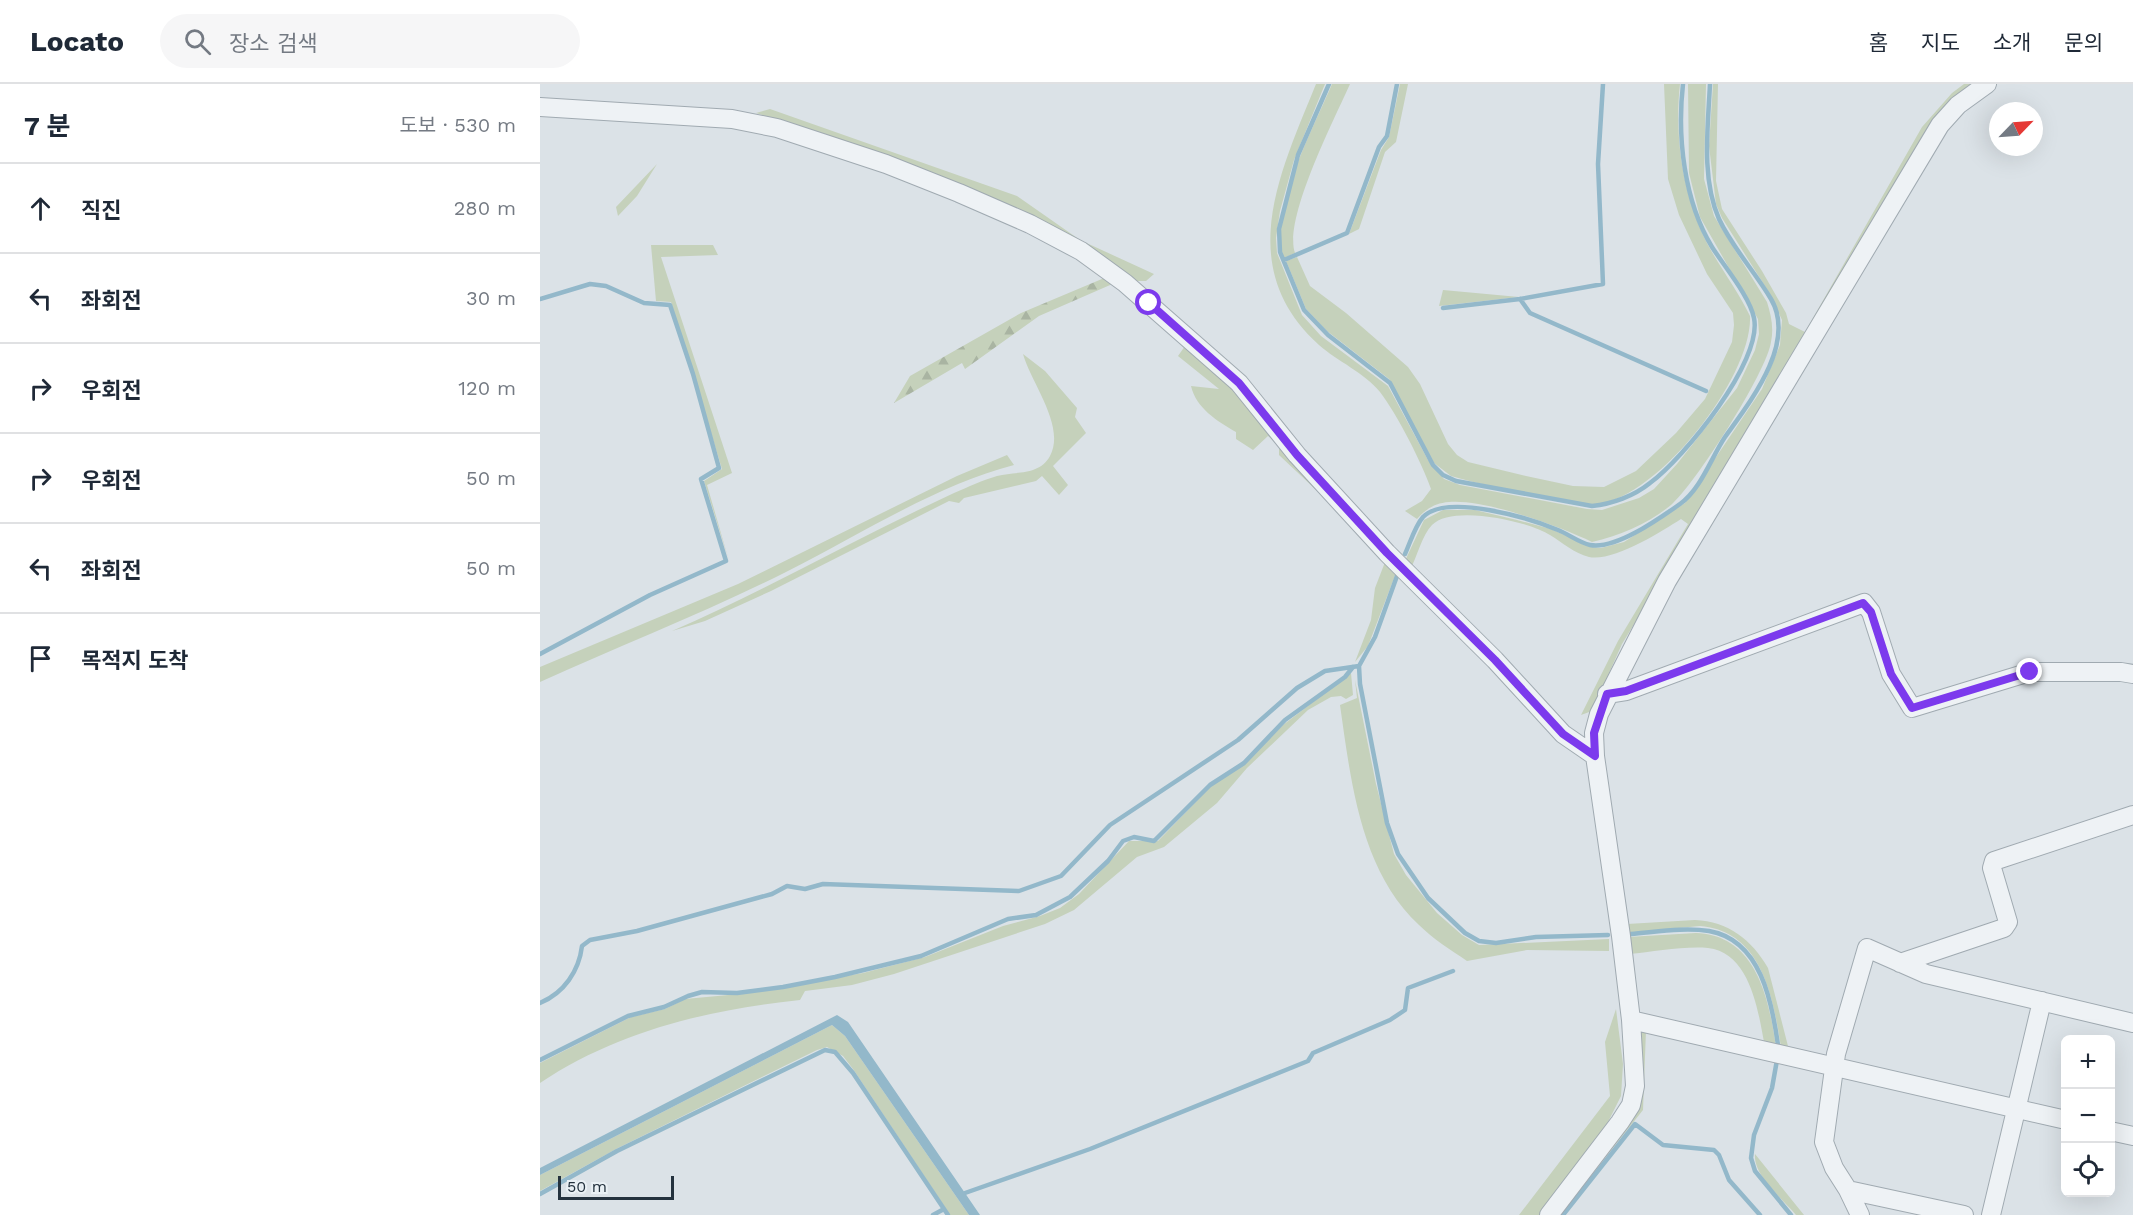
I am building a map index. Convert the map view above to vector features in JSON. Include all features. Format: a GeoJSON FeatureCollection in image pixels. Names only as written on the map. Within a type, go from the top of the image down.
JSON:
{"type":"FeatureCollection","features":[{"type":"Feature","properties":{"kind":"street"},"geometry":{"type":"LineString","coordinates":[[1549,1215],[1631,1105],[1635,1086],[1631,1020],[1595,756],[1594,733],[1607,694],[1667,581],[1940,125],[1958,105],[1987,84]]}},
{"type":"Feature","properties":{"kind":"street"},"geometry":{"type":"LineString","coordinates":[[540,107],[732,120],[777,128],[817,140],[938,185],[1030,224],[1081,251],[1149,303],[1239,383],[1297,455],[1387,553],[1480,644],[1563,734],[1595,756]]}},
{"type":"Feature","properties":{"kind":"street"},"geometry":{"type":"LineString","coordinates":[[1607,694],[1626,691],[1863,603],[1871,612],[1891,674],[1912,708],[2030,672],[2133,674]]}},
{"type":"Feature","properties":{"kind":"street"},"geometry":{"type":"LineString","coordinates":[[1900,963],[2004,928],[2008,922],[1992,868],[1994,861],[2133,815]]}},
{"type":"Feature","properties":{"kind":"street"},"geometry":{"type":"LineString","coordinates":[[1860,1215],[1834,1168],[1824,1143],[1833,1066],[1867,948],[1926,974],[2133,1023]]}},
{"type":"Feature","properties":{"kind":"street"},"geometry":{"type":"LineString","coordinates":[[1991,1215],[2042,1001]]}},
{"type":"Feature","properties":{"kind":"street"},"geometry":{"type":"LineString","coordinates":[[1631,1020],[2061,1119]]}},
{"type":"Feature","properties":{"kind":"street"},"geometry":{"type":"LineString","coordinates":[[2115,1132],[2133,1136]]}},
{"type":"Feature","properties":{"kind":"street"},"geometry":{"type":"LineString","coordinates":[[1848,1190],[1964,1215]]}},
{"type":"Feature","properties":{"kind":"green space"},"geometry":{"type":"Polygon","coordinates":[[[1316,84],[1325,84],[1294,160],[1280,211],[1276,238],[1277,253],[1302,315],[1321,336],[1388,386],[1428,460],[1444,479],[1460,485],[1602,510],[1639,498],[1654,489],[1677,464],[1737,388],[1755,350],[1759,334],[1758,319],[1700,217],[1689,173],[1688,84],[1706,84],[1704,179],[1714,216],[1767,302],[1772,322],[1772,337],[1766,357],[1744,402],[1696,476],[1671,505],[1634,528],[1592,542],[1502,509],[1464,502],[1439,504],[1431,507],[1417,519],[1405,511],[1422,501],[1431,489],[1422,466],[1387,401],[1374,385],[1319,345],[1293,315],[1277,284],[1271,252],[1272,219],[1278,185],[1316,84]]]}},
{"type":"Feature","properties":{"kind":"green space"},"geometry":{"type":"Polygon","coordinates":[[[1332,84],[1350,84],[1312,168],[1303,194],[1293,237],[1295,253],[1284,258],[1280,240],[1287,195],[1295,170],[1332,84]]]}},
{"type":"Feature","properties":{"kind":"green space"},"geometry":{"type":"Polygon","coordinates":[[[1400,84],[1408,84],[1396,142],[1385,152],[1359,229],[1349,234],[1381,150],[1389,137],[1400,84]]]}},
{"type":"Feature","properties":{"kind":"green space"},"geometry":{"type":"Polygon","coordinates":[[[1664,84],[1680,84],[1678,125],[1682,166],[1699,226],[1750,316],[1747,341],[1736,370],[1698,430],[1674,457],[1648,480],[1622,496],[1598,504],[1584,504],[1485,485],[1451,476],[1434,463],[1389,379],[1327,331],[1306,309],[1286,261],[1297,257],[1310,286],[1346,313],[1408,367],[1420,384],[1448,444],[1457,455],[1468,462],[1526,476],[1573,486],[1604,487],[1636,471],[1676,433],[1705,399],[1732,342],[1733,313],[1707,274],[1679,215],[1668,179],[1664,84]]]}},
{"type":"Feature","properties":{"kind":"green space"},"geometry":{"type":"Polygon","coordinates":[[[1713,84],[1718,84],[1716,181],[1722,209],[1762,271],[1786,313],[1789,324],[1805,332],[1922,127],[1952,93],[1964,84],[1976,84],[1668,568],[1622,644],[1592,711],[1581,715],[1618,641],[1688,524],[1681,519],[1623,551],[1611,555],[1589,557],[1550,535],[1525,525],[1490,517],[1456,516],[1442,519],[1432,525],[1422,540],[1410,570],[1404,563],[1424,520],[1443,510],[1475,510],[1517,520],[1551,529],[1591,547],[1601,548],[1624,542],[1685,503],[1762,389],[1780,345],[1782,320],[1770,294],[1722,218],[1716,204],[1709,146],[1713,84]]]}},
{"type":"Feature","properties":{"kind":"green space"},"geometry":{"type":"Polygon","coordinates":[[[770,109],[1017,196],[1080,240],[1154,274],[1146,281],[1132,281],[1028,213],[847,142],[756,113],[770,109]]]}},
{"type":"Feature","properties":{"kind":"green space"},"geometry":{"type":"Polygon","coordinates":[[[657,164],[637,196],[618,216],[616,207],[657,164]]]}},
{"type":"Feature","properties":{"kind":"green space"},"geometry":{"type":"Polygon","coordinates":[[[651,245],[713,245],[718,255],[661,257],[732,473],[707,485],[729,561],[704,481],[722,469],[671,302],[656,301],[651,245]]]}},
{"type":"Feature","properties":{"kind":"green space"},"geometry":{"type":"Polygon","coordinates":[[[1109,276],[1117,282],[1039,316],[965,369],[962,363],[894,403],[910,376],[1021,313],[1109,276]]]}},
{"type":"Feature","properties":{"kind":"green space"},"geometry":{"type":"Polygon","coordinates":[[[1443,290],[1519,297],[1439,306],[1443,290]]]}},
{"type":"Feature","properties":{"kind":"green space"},"geometry":{"type":"Polygon","coordinates":[[[1185,346],[1238,389],[1385,554],[1382,561],[1331,504],[1279,455],[1279,445],[1268,436],[1253,450],[1236,439],[1236,432],[1202,407],[1191,386],[1219,389],[1178,356],[1185,346]]]}},
{"type":"Feature","properties":{"kind":"green space"},"geometry":{"type":"Polygon","coordinates":[[[1023,354],[1045,371],[1077,408],[1075,417],[1086,433],[1053,466],[1068,485],[1059,495],[1042,476],[1036,481],[964,498],[959,503],[949,501],[771,591],[705,621],[672,631],[954,493],[997,476],[1027,472],[1040,467],[1050,456],[1054,444],[1054,431],[1046,405],[1023,354]]]}},
{"type":"Feature","properties":{"kind":"green space"},"geometry":{"type":"Polygon","coordinates":[[[1007,455],[1014,465],[956,485],[927,498],[756,587],[540,682],[540,667],[738,584],[957,476],[1007,455]]]}},
{"type":"Feature","properties":{"kind":"green space"},"geometry":{"type":"Polygon","coordinates":[[[1387,557],[1398,568],[1368,646],[1355,662],[1371,620],[1375,588],[1387,557]]]}},
{"type":"Feature","properties":{"kind":"green space"},"geometry":{"type":"Polygon","coordinates":[[[1351,673],[1353,695],[1346,699],[1341,696],[1331,697],[1308,710],[1247,768],[1217,803],[1164,847],[1137,857],[1074,910],[1045,924],[894,974],[852,985],[805,991],[800,1000],[731,1010],[664,1026],[600,1050],[540,1083],[540,1063],[631,1017],[665,1009],[685,999],[750,993],[863,973],[925,957],[1003,926],[1060,908],[1079,894],[1129,841],[1158,841],[1213,784],[1241,767],[1283,725],[1351,673]]]}},
{"type":"Feature","properties":{"kind":"green space"},"geometry":{"type":"Polygon","coordinates":[[[1355,680],[1376,784],[1394,854],[1406,875],[1437,913],[1462,935],[1479,945],[1609,939],[1609,951],[1527,950],[1467,961],[1419,925],[1399,903],[1383,878],[1371,851],[1354,794],[1340,705],[1357,698],[1355,680]]]}},
{"type":"Feature","properties":{"kind":"green space"},"geometry":{"type":"Polygon","coordinates":[[[1707,921],[1728,928],[1747,941],[1762,958],[1768,968],[1789,1050],[1781,1047],[1774,1008],[1761,970],[1751,953],[1738,940],[1721,931],[1700,926],[1627,933],[1627,924],[1707,921]]]}},
{"type":"Feature","properties":{"kind":"green space"},"geometry":{"type":"Polygon","coordinates":[[[1696,933],[1716,936],[1733,945],[1746,957],[1756,972],[1763,990],[1776,1047],[1764,1042],[1755,1000],[1743,972],[1734,960],[1722,952],[1708,948],[1679,948],[1629,954],[1628,937],[1696,933]]]}},
{"type":"Feature","properties":{"kind":"green space"},"geometry":{"type":"Polygon","coordinates":[[[1616,1009],[1623,1064],[1621,1096],[1603,1132],[1539,1215],[1519,1215],[1610,1096],[1605,1042],[1616,1009]]]}},
{"type":"Feature","properties":{"kind":"green space"},"geometry":{"type":"Polygon","coordinates":[[[832,1025],[845,1036],[969,1215],[950,1215],[853,1069],[843,1056],[827,1047],[618,1148],[540,1191],[540,1175],[832,1025]]]}},
{"type":"Feature","properties":{"kind":"green space"},"geometry":{"type":"Polygon","coordinates":[[[1635,1028],[1646,1030],[1643,1110],[1560,1215],[1630,1114],[1635,1028]]]}},
{"type":"Feature","properties":{"kind":"green space"},"geometry":{"type":"Polygon","coordinates":[[[1755,1154],[1804,1215],[1796,1215],[1770,1187],[1759,1171],[1755,1154]]]}},
{"type":"Feature","properties":{"kind":"water"},"geometry":{"type":"Polygon","coordinates":[[[837,1015],[848,1022],[980,1215],[969,1215],[845,1036],[832,1025],[540,1175],[540,1168],[837,1015]]]}},
{"type":"Feature","properties":{"kind":"waterway"},"geometry":{"type":"LineString","coordinates":[[1329,84],[1298,155],[1279,229],[1280,252],[1304,310],[1328,335],[1390,383],[1433,465],[1443,475],[1456,481],[1592,506],[1615,501],[1637,492],[1682,453],[1734,383],[1754,336],[1752,310],[1702,229],[1689,189],[1682,147],[1683,84]]}},
{"type":"Feature","properties":{"kind":"waterway"},"geometry":{"type":"LineString","coordinates":[[1284,260],[1347,233],[1379,147],[1387,136],[1397,84]]}},
{"type":"Feature","properties":{"kind":"waterway"},"geometry":{"type":"LineString","coordinates":[[1443,308],[1520,299],[1603,284],[1598,164],[1603,84]]}},
{"type":"Feature","properties":{"kind":"waterway"},"geometry":{"type":"LineString","coordinates":[[1405,554],[1423,517],[1435,510],[1450,507],[1469,507],[1509,514],[1545,525],[1590,545],[1612,543],[1637,532],[1680,504],[1700,482],[1720,445],[1757,390],[1774,353],[1778,334],[1778,316],[1771,299],[1730,240],[1713,203],[1707,152],[1710,84]]}},
{"type":"Feature","properties":{"kind":"waterway"},"geometry":{"type":"LineString","coordinates":[[540,299],[590,284],[606,286],[644,303],[670,305],[693,374],[719,468],[701,479],[726,561],[650,595],[540,654]]}},
{"type":"Feature","properties":{"kind":"waterway"},"geometry":{"type":"LineString","coordinates":[[1520,299],[1530,313],[1706,391]]}},
{"type":"Feature","properties":{"kind":"waterway"},"geometry":{"type":"LineString","coordinates":[[1397,576],[1375,637],[1359,666],[1360,684],[1387,823],[1398,854],[1428,898],[1465,933],[1479,941],[1496,943],[1536,937],[1608,935]]}},
{"type":"Feature","properties":{"kind":"waterway"},"geometry":{"type":"LineString","coordinates":[[540,1003],[549,999],[569,980],[578,964],[582,946],[590,940],[637,931],[772,894],[787,886],[805,889],[823,884],[1019,891],[1061,876],[1110,825],[1238,740],[1297,688],[1325,671],[1359,666]]}},
{"type":"Feature","properties":{"kind":"waterway"},"geometry":{"type":"LineString","coordinates":[[540,1060],[628,1016],[664,1007],[688,996],[702,992],[737,993],[835,977],[921,956],[1008,919],[1036,915],[1070,897],[1108,861],[1123,841],[1134,837],[1154,841],[1210,785],[1244,763],[1285,720],[1345,677],[1353,667]]}},
{"type":"Feature","properties":{"kind":"waterway"},"geometry":{"type":"LineString","coordinates":[[1631,934],[1670,930],[1709,931],[1727,937],[1741,947],[1761,975],[1772,1010],[1778,1045]]}},
{"type":"Feature","properties":{"kind":"waterway"},"geometry":{"type":"LineString","coordinates":[[965,1193],[1090,1149],[1308,1061],[1313,1053],[1390,1020],[1405,1010],[1408,988],[1453,971]]}},
{"type":"Feature","properties":{"kind":"waterway"},"geometry":{"type":"LineString","coordinates":[[540,1194],[617,1151],[825,1050],[835,1052],[853,1073],[948,1215]]}},
{"type":"Feature","properties":{"kind":"waterway"},"geometry":{"type":"LineString","coordinates":[[1777,1060],[1772,1088],[1754,1135],[1751,1158],[1755,1171],[1791,1215]]}},
{"type":"Feature","properties":{"kind":"waterway"},"geometry":{"type":"LineString","coordinates":[[1563,1215],[1635,1124],[1663,1145],[1714,1150],[1719,1155],[1729,1180],[1760,1215]]}},
{"type":"Feature","properties":{"kind":"waterway"},"geometry":{"type":"LineString","coordinates":[[933,1215],[944,1209]]}},
{"type":"Feature","properties":{"kind":"route"},"geometry":{"type":"LineString","coordinates":[[1149,303],[1239,383],[1297,455],[1387,553],[1495,660],[1563,734],[1595,756],[1594,733],[1607,694],[1626,691],[1863,603],[1871,612],[1891,674],[1912,708],[2030,672]]}}]}
